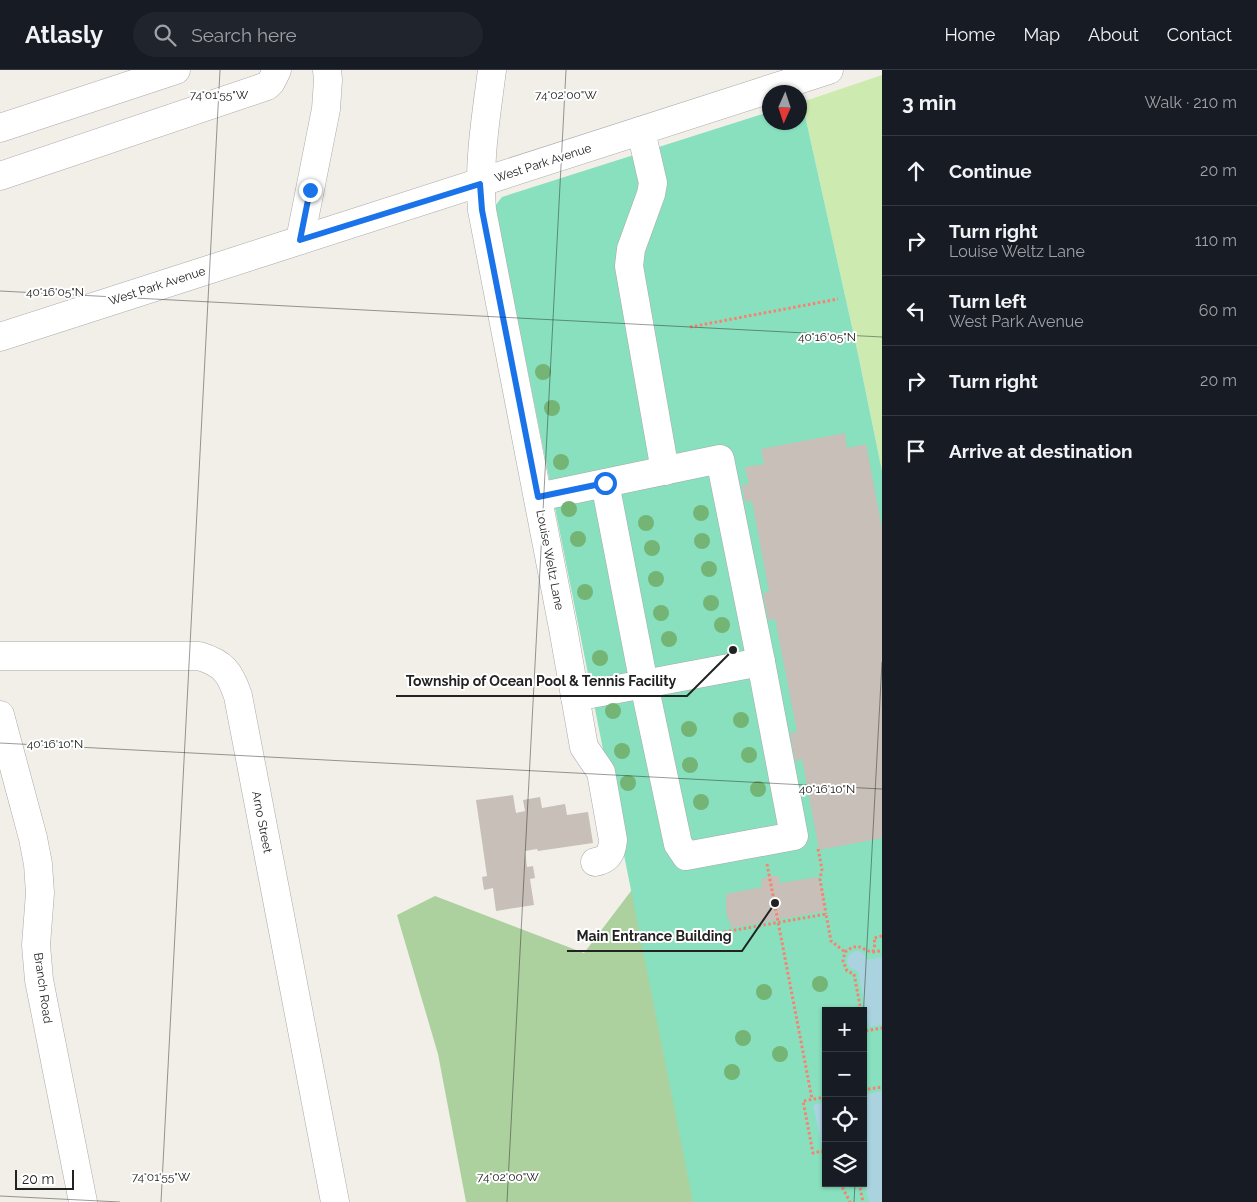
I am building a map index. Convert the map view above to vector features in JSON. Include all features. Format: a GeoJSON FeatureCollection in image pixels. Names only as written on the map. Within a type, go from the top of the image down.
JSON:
{"type":"FeatureCollection","features":[{"type":"Feature","properties":{"kind":"street"},"geometry":{"type":"LineString","coordinates":[[0,128],[176,70]]}},
{"type":"Feature","properties":{"kind":"street"},"geometry":{"type":"LineString","coordinates":[[0,176],[267,86],[277,70]]}},
{"type":"Feature","properties":{"kind":"street"},"geometry":{"type":"LineString","coordinates":[[300,240],[326,109],[327,70]]}},
{"type":"Feature","properties":{"kind":"street","name":"Louise Weltz Lane"},"geometry":{"type":"LineString","coordinates":[[492,70],[481,153],[480,184],[482,210],[584,747],[601,772],[613,840],[613,850],[608,857],[595,862]]}},
{"type":"Feature","properties":{"kind":"street","name":"West Park Avenue"},"geometry":{"type":"LineString","coordinates":[[0,337],[480,184],[815,72]]}},
{"type":"Feature","properties":{"kind":"street"},"geometry":{"type":"LineString","coordinates":[[641,131],[653,183],[652,194],[631,249],[629,266],[665,471]]}},
{"type":"Feature","properties":{"kind":"street"},"geometry":{"type":"LineString","coordinates":[[538,497],[605,483],[665,471],[720,459],[794,836],[686,856],[678,844],[644,684],[605,483]]}},
{"type":"Feature","properties":{"kind":"street","name":"Arno Street"},"geometry":{"type":"LineString","coordinates":[[0,656],[199,656],[222,665],[232,679],[238,696],[335,1202]]}},
{"type":"Feature","properties":{"kind":"street"},"geometry":{"type":"LineString","coordinates":[[575,697],[761,662]]}},
{"type":"Feature","properties":{"kind":"street","name":"Branch Road"},"geometry":{"type":"LineString","coordinates":[[0,715],[33,838],[38,864],[40,894],[36,945],[39,980],[82,1202]]}},
{"type":"Feature","properties":{"kind":"path"},"geometry":{"type":"LineString","coordinates":[[690,327],[838,299]]}},
{"type":"Feature","properties":{"kind":"path"},"geometry":{"type":"LineString","coordinates":[[818,848],[822,869],[820,879],[831,941],[845,952]]}},
{"type":"Feature","properties":{"kind":"path"},"geometry":{"type":"LineString","coordinates":[[766,858],[812,1099]]}},
{"type":"Feature","properties":{"kind":"path"},"geometry":{"type":"LineString","coordinates":[[724,932],[826,914]]}},
{"type":"Feature","properties":{"kind":"path"},"geometry":{"type":"LineString","coordinates":[[873,952],[874,938],[882,936]]}},
{"type":"Feature","properties":{"kind":"path"},"geometry":{"type":"LineString","coordinates":[[860,1007],[854,974],[846,971],[843,961],[845,952],[851,947],[862,947],[873,952],[882,950]]}},
{"type":"Feature","properties":{"kind":"path"},"geometry":{"type":"LineString","coordinates":[[867,1031],[882,1028]]}},
{"type":"Feature","properties":{"kind":"path"},"geometry":{"type":"LineString","coordinates":[[867,1089],[882,1087]]}},
{"type":"Feature","properties":{"kind":"path"},"geometry":{"type":"LineString","coordinates":[[822,1098],[802,1101],[813,1152],[822,1151]]}},
{"type":"Feature","properties":{"kind":"path"},"geometry":{"type":"LineString","coordinates":[[842,1187],[850,1202]]}},
{"type":"Feature","properties":{"kind":"path"},"geometry":{"type":"LineString","coordinates":[[860,1187],[862,1202]]}},
{"type":"Feature","properties":{"kind":"green space"},"geometry":{"type":"Polygon","coordinates":[[[882,75],[882,471],[807,124],[807,100],[882,75]]]}},
{"type":"Feature","properties":{"kind":"green space"},"geometry":{"type":"Polygon","coordinates":[[[762,114],[762,130],[807,130],[807,124],[882,471],[882,1202],[693,1202],[495,206],[502,197],[762,114]]]}},
{"type":"Feature","properties":{"kind":"green space"},"geometry":{"type":"Polygon","coordinates":[[[639,888],[795,1202],[466,1202],[438,1054],[397,915],[435,896],[584,953],[631,891],[639,888]]]}},
{"type":"Feature","properties":{"kind":"water"},"geometry":{"type":"Polygon","coordinates":[[[859,951],[867,960],[882,957],[882,1025],[869,1027],[867,1007],[865,1007],[858,971],[850,968],[847,960],[850,954],[859,951]]]}},
{"type":"Feature","properties":{"kind":"water"},"geometry":{"type":"Polygon","coordinates":[[[882,1091],[882,1202],[869,1202],[866,1187],[867,1094],[882,1091]]]}},
{"type":"Feature","properties":{"kind":"water"},"geometry":{"type":"Polygon","coordinates":[[[822,1103],[822,1146],[813,1105],[822,1103]]]}},
{"type":"Feature","properties":{"kind":"building"},"geometry":{"type":"Polygon","coordinates":[[[845,433],[847,448],[866,444],[882,528],[882,838],[819,850],[802,759],[795,761],[790,733],[797,732],[775,619],[768,620],[763,593],[769,592],[752,501],[745,502],[742,485],[749,484],[745,467],[764,464],[761,449],[845,433]]]}},
{"type":"Feature","properties":{"kind":"building"},"geometry":{"type":"Polygon","coordinates":[[[513,795],[516,813],[525,811],[523,800],[540,797],[542,808],[565,804],[567,815],[588,812],[593,843],[538,851],[537,849],[525,851],[527,867],[533,866],[535,878],[530,879],[534,905],[496,911],[493,888],[484,890],[482,877],[487,876],[476,800],[513,795]]]}},
{"type":"Feature","properties":{"kind":"building"},"geometry":{"type":"Polygon","coordinates":[[[769,876],[778,876],[780,883],[817,877],[823,894],[824,911],[732,928],[726,913],[726,894],[762,887],[761,879],[769,876]]]}},
{"type":"Feature","properties":{"kind":"place","name":"Township of Ocean Pool & Tennis Facility"},"geometry":{"type":"Point","coordinates":[733,650]}},
{"type":"Feature","properties":{"kind":"place","name":"Main Entrance Building"},"geometry":{"type":"Point","coordinates":[775,903]}},
{"type":"Feature","properties":{"kind":"route"},"geometry":{"type":"LineString","coordinates":[[310,190],[300,240],[480,184],[482,210],[538,497],[605,483]]}}]}
